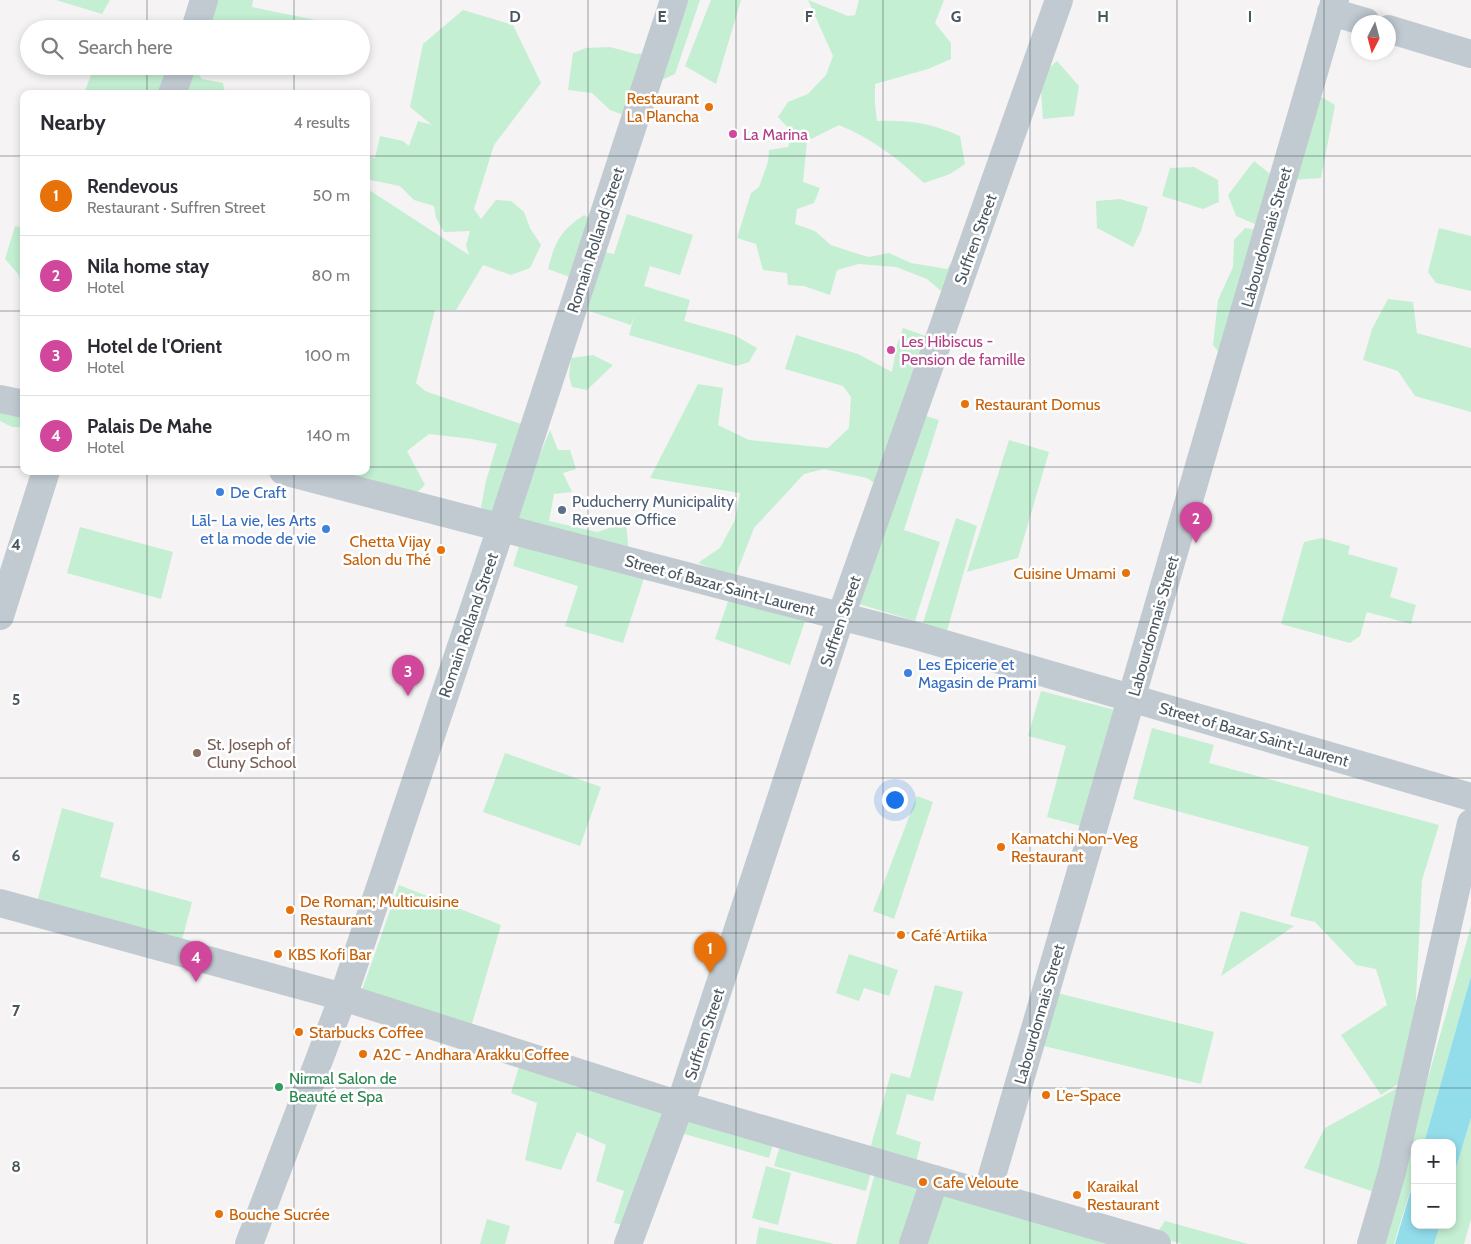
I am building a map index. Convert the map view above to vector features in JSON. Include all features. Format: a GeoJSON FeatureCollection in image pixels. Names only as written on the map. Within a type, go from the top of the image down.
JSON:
{"type":"FeatureCollection","features":[{"type":"Feature","properties":{"kind":"street"},"geometry":{"type":"LineString","coordinates":[[198,20],[204,0]]}},
{"type":"Feature","properties":{"kind":"street","name":"Romain Rolland Street"},"geometry":{"type":"LineString","coordinates":[[248,1244],[343,997],[501,528],[674,0]]}},
{"type":"Feature","properties":{"kind":"street","name":"Suffren Street"},"geometry":{"type":"LineString","coordinates":[[628,1244],[680,1105],[841,616],[1060,0]]}},
{"type":"Feature","properties":{"kind":"street"},"geometry":{"type":"LineString","coordinates":[[1333,6],[1352,15]]}},
{"type":"Feature","properties":{"kind":"street","name":"Labourdonnais Street"},"geometry":{"type":"LineString","coordinates":[[987,1193],[1333,6]]}},
{"type":"Feature","properties":{"kind":"street"},"geometry":{"type":"LineString","coordinates":[[1396,31],[1471,54]]}},
{"type":"Feature","properties":{"kind":"street"},"geometry":{"type":"LineString","coordinates":[[173,90],[179,75]]}},
{"type":"Feature","properties":{"kind":"street"},"geometry":{"type":"LineString","coordinates":[[0,399],[20,403]]}},
{"type":"Feature","properties":{"kind":"street"},"geometry":{"type":"LineString","coordinates":[[0,616],[45,475]]}},
{"type":"Feature","properties":{"kind":"street","name":"Street of Bazar Saint-Laurent"},"geometry":{"type":"LineString","coordinates":[[299,475],[917,636],[1471,797]]}},
{"type":"Feature","properties":{"kind":"street"},"geometry":{"type":"LineString","coordinates":[[1371,1244],[1392,1172],[1471,823]]}},
{"type":"Feature","properties":{"kind":"street"},"geometry":{"type":"LineString","coordinates":[[0,903],[343,997],[680,1105],[1157,1244]]}},
{"type":"Feature","properties":{"kind":"street"},"geometry":{"type":"LineString","coordinates":[[913,1244],[935,1179]]}},
{"type":"Feature","properties":{"kind":"green space"},"geometry":{"type":"Polygon","coordinates":[[[56,0],[110,0],[102,14],[56,0]]]}},
{"type":"Feature","properties":{"kind":"green space"},"geometry":{"type":"Polygon","coordinates":[[[206,0],[253,0],[252,7],[316,20],[198,20],[206,0]]]}},
{"type":"Feature","properties":{"kind":"green space"},"geometry":{"type":"Polygon","coordinates":[[[674,0],[700,0],[675,74],[657,82],[635,119],[610,110],[592,93],[568,90],[573,53],[586,48],[610,47],[636,54],[656,52],[674,0]]]}},
{"type":"Feature","properties":{"kind":"green space"},"geometry":{"type":"Polygon","coordinates":[[[711,0],[741,0],[716,84],[685,66],[711,0]]]}},
{"type":"Feature","properties":{"kind":"green space"},"geometry":{"type":"Polygon","coordinates":[[[808,0],[848,16],[855,15],[859,0],[944,0],[935,23],[951,43],[951,59],[928,69],[875,84],[877,121],[920,123],[960,136],[965,164],[950,174],[924,183],[884,150],[863,136],[839,125],[807,141],[803,182],[820,188],[814,203],[797,209],[795,224],[815,231],[831,245],[869,257],[889,253],[911,263],[947,269],[956,256],[953,301],[927,279],[896,267],[859,264],[837,270],[830,295],[804,286],[788,285],[787,273],[763,270],[756,244],[737,238],[751,193],[759,187],[768,162],[769,150],[788,147],[793,133],[778,117],[788,102],[808,94],[826,75],[833,56],[808,0]]]}},
{"type":"Feature","properties":{"kind":"green space"},"geometry":{"type":"Polygon","coordinates":[[[463,10],[513,25],[541,83],[494,145],[474,209],[481,219],[496,200],[511,201],[524,212],[530,228],[541,245],[530,268],[511,275],[483,265],[456,310],[435,310],[416,383],[425,391],[524,425],[493,519],[481,507],[486,481],[497,444],[429,434],[407,451],[425,485],[410,499],[313,475],[370,475],[370,191],[469,255],[466,245],[470,231],[444,232],[436,218],[434,206],[414,200],[400,186],[370,180],[370,157],[375,158],[380,136],[403,141],[409,146],[418,121],[432,125],[410,107],[423,44],[463,10]]]}},
{"type":"Feature","properties":{"kind":"green space"},"geometry":{"type":"Polygon","coordinates":[[[1057,61],[1079,86],[1074,116],[1043,119],[1040,76],[1057,61]]]}},
{"type":"Feature","properties":{"kind":"green space"},"geometry":{"type":"Polygon","coordinates":[[[91,75],[168,75],[169,90],[85,90],[91,75]]]}},
{"type":"Feature","properties":{"kind":"green space"},"geometry":{"type":"Polygon","coordinates":[[[186,75],[199,75],[202,79],[223,83],[224,90],[175,90],[186,75]]]}},
{"type":"Feature","properties":{"kind":"green space"},"geometry":{"type":"Polygon","coordinates":[[[1313,92],[1335,105],[1321,178],[1291,180],[1313,92]]]}},
{"type":"Feature","properties":{"kind":"green space"},"geometry":{"type":"Polygon","coordinates":[[[1254,161],[1275,178],[1262,227],[1236,216],[1228,195],[1254,161]]]}},
{"type":"Feature","properties":{"kind":"green space"},"geometry":{"type":"Polygon","coordinates":[[[1194,167],[1218,180],[1219,202],[1203,209],[1162,196],[1170,168],[1194,167]]]}},
{"type":"Feature","properties":{"kind":"green space"},"geometry":{"type":"Polygon","coordinates":[[[1120,199],[1148,207],[1141,231],[1133,247],[1097,228],[1096,201],[1120,199]]]}},
{"type":"Feature","properties":{"kind":"green space"},"geometry":{"type":"Polygon","coordinates":[[[627,214],[693,235],[680,275],[650,266],[644,286],[690,300],[684,321],[734,335],[757,348],[749,362],[736,366],[629,335],[635,313],[631,325],[586,310],[605,252],[614,254],[627,214]]]}},
{"type":"Feature","properties":{"kind":"green space"},"geometry":{"type":"Polygon","coordinates":[[[584,215],[596,222],[575,279],[548,269],[556,244],[564,232],[584,215]]]}},
{"type":"Feature","properties":{"kind":"green space"},"geometry":{"type":"Polygon","coordinates":[[[15,226],[20,227],[20,280],[18,274],[5,259],[15,226]]]}},
{"type":"Feature","properties":{"kind":"green space"},"geometry":{"type":"Polygon","coordinates":[[[1245,228],[1263,231],[1226,361],[1213,345],[1218,300],[1233,267],[1234,240],[1245,228]]]}},
{"type":"Feature","properties":{"kind":"green space"},"geometry":{"type":"Polygon","coordinates":[[[1439,228],[1471,236],[1471,291],[1436,283],[1428,272],[1439,228]]]}},
{"type":"Feature","properties":{"kind":"green space"},"geometry":{"type":"Polygon","coordinates":[[[1388,299],[1413,302],[1417,333],[1471,348],[1471,412],[1415,396],[1398,371],[1363,360],[1372,329],[1388,299]]]}},
{"type":"Feature","properties":{"kind":"green space"},"geometry":{"type":"Polygon","coordinates":[[[903,328],[931,338],[877,485],[867,478],[824,469],[804,474],[754,528],[735,577],[698,563],[720,548],[735,520],[740,493],[650,478],[698,384],[723,388],[718,425],[749,440],[828,448],[849,428],[851,397],[843,386],[785,369],[796,335],[858,354],[892,372],[897,345],[903,328]]]}},
{"type":"Feature","properties":{"kind":"green space"},"geometry":{"type":"Polygon","coordinates":[[[593,355],[613,365],[587,390],[572,387],[569,376],[571,358],[593,355]]]}},
{"type":"Feature","properties":{"kind":"green space"},"geometry":{"type":"Polygon","coordinates":[[[0,399],[20,403],[20,427],[12,427],[0,421],[0,399]]]}},
{"type":"Feature","properties":{"kind":"green space"},"geometry":{"type":"Polygon","coordinates":[[[919,414],[939,420],[904,530],[940,542],[915,621],[859,604],[919,414]]]}},
{"type":"Feature","properties":{"kind":"green space"},"geometry":{"type":"Polygon","coordinates":[[[550,430],[558,450],[570,450],[576,469],[563,473],[572,492],[554,494],[549,521],[597,532],[626,523],[629,553],[511,526],[550,430]]]}},
{"type":"Feature","properties":{"kind":"green space"},"geometry":{"type":"Polygon","coordinates":[[[1009,440],[1049,452],[1018,558],[967,572],[1009,440]]]}},
{"type":"Feature","properties":{"kind":"green space"},"geometry":{"type":"Polygon","coordinates":[[[956,518],[977,526],[946,634],[922,626],[956,518]]]}},
{"type":"Feature","properties":{"kind":"green space"},"geometry":{"type":"Polygon","coordinates":[[[80,527],[173,552],[161,599],[67,573],[80,527]]]}},
{"type":"Feature","properties":{"kind":"green space"},"geometry":{"type":"Polygon","coordinates":[[[1321,538],[1350,546],[1348,554],[1398,568],[1390,597],[1416,605],[1411,624],[1367,612],[1360,636],[1350,643],[1281,624],[1304,542],[1321,538]]]}},
{"type":"Feature","properties":{"kind":"green space"},"geometry":{"type":"Polygon","coordinates":[[[521,539],[644,578],[623,643],[565,626],[578,586],[513,566],[521,539]]]}},
{"type":"Feature","properties":{"kind":"green space"},"geometry":{"type":"Polygon","coordinates":[[[731,593],[806,618],[790,665],[715,639],[731,593]]]}},
{"type":"Feature","properties":{"kind":"green space"},"geometry":{"type":"Polygon","coordinates":[[[1041,691],[1115,710],[1084,827],[1047,817],[1066,746],[1028,736],[1041,691]]]}},
{"type":"Feature","properties":{"kind":"green space"},"geometry":{"type":"Polygon","coordinates":[[[1152,728],[1214,745],[1209,763],[1439,825],[1422,880],[1412,1075],[1381,1095],[1341,1035],[1387,1005],[1376,969],[1356,965],[1315,922],[1290,916],[1309,847],[1133,799],[1152,728]]]}},
{"type":"Feature","properties":{"kind":"green space"},"geometry":{"type":"Polygon","coordinates":[[[505,753],[601,787],[580,846],[483,812],[505,753]]]}},
{"type":"Feature","properties":{"kind":"green space"},"geometry":{"type":"Polygon","coordinates":[[[917,796],[933,802],[894,919],[873,911],[917,796]]]}},
{"type":"Feature","properties":{"kind":"green space"},"geometry":{"type":"Polygon","coordinates":[[[62,808],[114,823],[100,877],[192,902],[182,940],[37,902],[62,808]]]}},
{"type":"Feature","properties":{"kind":"green space"},"geometry":{"type":"Polygon","coordinates":[[[399,885],[501,925],[471,1027],[361,993],[399,885]]]}},
{"type":"Feature","properties":{"kind":"green space"},"geometry":{"type":"Polygon","coordinates":[[[1241,911],[1294,926],[1221,976],[1241,911]]]}},
{"type":"Feature","properties":{"kind":"green space"},"geometry":{"type":"Polygon","coordinates":[[[1471,926],[1471,976],[1425,1139],[1411,1139],[1411,1187],[1394,1244],[1381,1244],[1471,926]]]}},
{"type":"Feature","properties":{"kind":"green space"},"geometry":{"type":"Polygon","coordinates":[[[849,954],[898,970],[889,996],[864,988],[859,1001],[836,993],[849,954]]]}},
{"type":"Feature","properties":{"kind":"green space"},"geometry":{"type":"Polygon","coordinates":[[[935,985],[963,992],[933,1101],[907,1094],[896,1134],[921,1142],[916,1162],[870,1149],[891,1073],[910,1078],[935,985]]]}},
{"type":"Feature","properties":{"kind":"green space"},"geometry":{"type":"Polygon","coordinates":[[[1049,991],[1214,1032],[1201,1084],[1036,1044],[1049,991]]]}},
{"type":"Feature","properties":{"kind":"green space"},"geometry":{"type":"Polygon","coordinates":[[[519,1067],[667,1111],[624,1225],[614,1223],[624,1191],[596,1181],[606,1145],[577,1132],[561,1170],[525,1160],[537,1103],[511,1093],[519,1067]]]}},
{"type":"Feature","properties":{"kind":"green space"},"geometry":{"type":"Polygon","coordinates":[[[1410,1081],[1377,1193],[1304,1168],[1325,1128],[1410,1081]]]}},
{"type":"Feature","properties":{"kind":"green space"},"geometry":{"type":"Polygon","coordinates":[[[681,1113],[774,1141],[769,1158],[674,1131],[681,1113]]]}},
{"type":"Feature","properties":{"kind":"green space"},"geometry":{"type":"Polygon","coordinates":[[[1471,1118],[1471,1219],[1464,1244],[1434,1244],[1439,1229],[1456,1229],[1456,1168],[1471,1118]]]}},
{"type":"Feature","properties":{"kind":"green space"},"geometry":{"type":"Polygon","coordinates":[[[781,1142],[872,1168],[866,1191],[774,1166],[781,1142]]]}},
{"type":"Feature","properties":{"kind":"green space"},"geometry":{"type":"Polygon","coordinates":[[[766,1166],[791,1173],[778,1225],[752,1218],[766,1166]]]}},
{"type":"Feature","properties":{"kind":"green space"},"geometry":{"type":"Polygon","coordinates":[[[876,1169],[927,1185],[908,1244],[856,1244],[876,1169]]]}},
{"type":"Feature","properties":{"kind":"green space"},"geometry":{"type":"Polygon","coordinates":[[[945,1193],[1119,1244],[926,1244],[945,1193]]]}},
{"type":"Feature","properties":{"kind":"green space"},"geometry":{"type":"Polygon","coordinates":[[[487,1219],[510,1226],[505,1244],[480,1244],[487,1219]]]}},
{"type":"Feature","properties":{"kind":"green space"},"geometry":{"type":"Polygon","coordinates":[[[1165,1221],[1248,1244],[1182,1244],[1155,1236],[1165,1221]]]}},
{"type":"Feature","properties":{"kind":"green space"},"geometry":{"type":"Polygon","coordinates":[[[759,1227],[834,1244],[756,1244],[759,1227]]]}},
{"type":"Feature","properties":{"kind":"water"},"geometry":{"type":"Polygon","coordinates":[[[1471,976],[1471,1118],[1456,1168],[1456,1139],[1425,1139],[1471,976]]]}},
{"type":"Feature","properties":{"kind":"water"},"geometry":{"type":"Polygon","coordinates":[[[1411,1190],[1411,1229],[1439,1229],[1434,1244],[1395,1244],[1411,1190]]]}},
{"type":"Feature","properties":{"kind":"place","name":"Restaurant La Plancha"},"geometry":{"type":"Point","coordinates":[709,107]}},
{"type":"Feature","properties":{"kind":"place","name":"La Marina"},"geometry":{"type":"Point","coordinates":[733,134]}},
{"type":"Feature","properties":{"kind":"place","name":"Les Hibiscus - Pension de famille"},"geometry":{"type":"Point","coordinates":[891,350]}},
{"type":"Feature","properties":{"kind":"place","name":"Restaurant Domus"},"geometry":{"type":"Point","coordinates":[965,404]}},
{"type":"Feature","properties":{"kind":"place","name":"De Craft"},"geometry":{"type":"Point","coordinates":[220,492]}},
{"type":"Feature","properties":{"kind":"place","name":"Puducherry Municipality Revenue Office"},"geometry":{"type":"Point","coordinates":[562,510]}},
{"type":"Feature","properties":{"kind":"place","name":"Lāl- La vie, les Arts et la mode de vie"},"geometry":{"type":"Point","coordinates":[326,529]}},
{"type":"Feature","properties":{"kind":"place","name":"Nila home stay"},"geometry":{"type":"Point","coordinates":[1196,543]}},
{"type":"Feature","properties":{"kind":"place","name":"Chetta Vijay Salon du Thé"},"geometry":{"type":"Point","coordinates":[441,550]}},
{"type":"Feature","properties":{"kind":"place","name":"Cuisine Umami"},"geometry":{"type":"Point","coordinates":[1126,573]}},
{"type":"Feature","properties":{"kind":"place","name":"Les Epicerie et Magasin de Prami"},"geometry":{"type":"Point","coordinates":[908,673]}},
{"type":"Feature","properties":{"kind":"place","name":"Hotel de l'Orient"},"geometry":{"type":"Point","coordinates":[408,696]}},
{"type":"Feature","properties":{"kind":"place","name":"St. Joseph of Cluny School"},"geometry":{"type":"Point","coordinates":[197,753]}},
{"type":"Feature","properties":{"kind":"place","name":"Kamatchi Non-Veg Restaurant"},"geometry":{"type":"Point","coordinates":[1001,847]}},
{"type":"Feature","properties":{"kind":"place","name":"De Roman; Multicuisine Restaurant"},"geometry":{"type":"Point","coordinates":[290,910]}},
{"type":"Feature","properties":{"kind":"place","name":"Café Artiika"},"geometry":{"type":"Point","coordinates":[901,935]}},
{"type":"Feature","properties":{"kind":"place","name":"KBS Kofi Bar"},"geometry":{"type":"Point","coordinates":[278,954]}},
{"type":"Feature","properties":{"kind":"place","name":"Rendevous"},"geometry":{"type":"Point","coordinates":[710,973]}},
{"type":"Feature","properties":{"kind":"place","name":"Palais De Mahe"},"geometry":{"type":"Point","coordinates":[196,982]}},
{"type":"Feature","properties":{"kind":"place","name":"Starbucks Coffee"},"geometry":{"type":"Point","coordinates":[299,1032]}},
{"type":"Feature","properties":{"kind":"place","name":"A2C - Andhara Arakku Coffee"},"geometry":{"type":"Point","coordinates":[363,1054]}},
{"type":"Feature","properties":{"kind":"place","name":"Nirmal Salon de Beauté et Spa"},"geometry":{"type":"Point","coordinates":[279,1087]}},
{"type":"Feature","properties":{"kind":"place","name":"L'e-Space"},"geometry":{"type":"Point","coordinates":[1046,1095]}},
{"type":"Feature","properties":{"kind":"place","name":"Cafe Veloute"},"geometry":{"type":"Point","coordinates":[923,1182]}},
{"type":"Feature","properties":{"kind":"place","name":"Karaikal Restaurant"},"geometry":{"type":"Point","coordinates":[1077,1195]}},
{"type":"Feature","properties":{"kind":"place","name":"Bouche Sucrée"},"geometry":{"type":"Point","coordinates":[219,1214]}}]}
